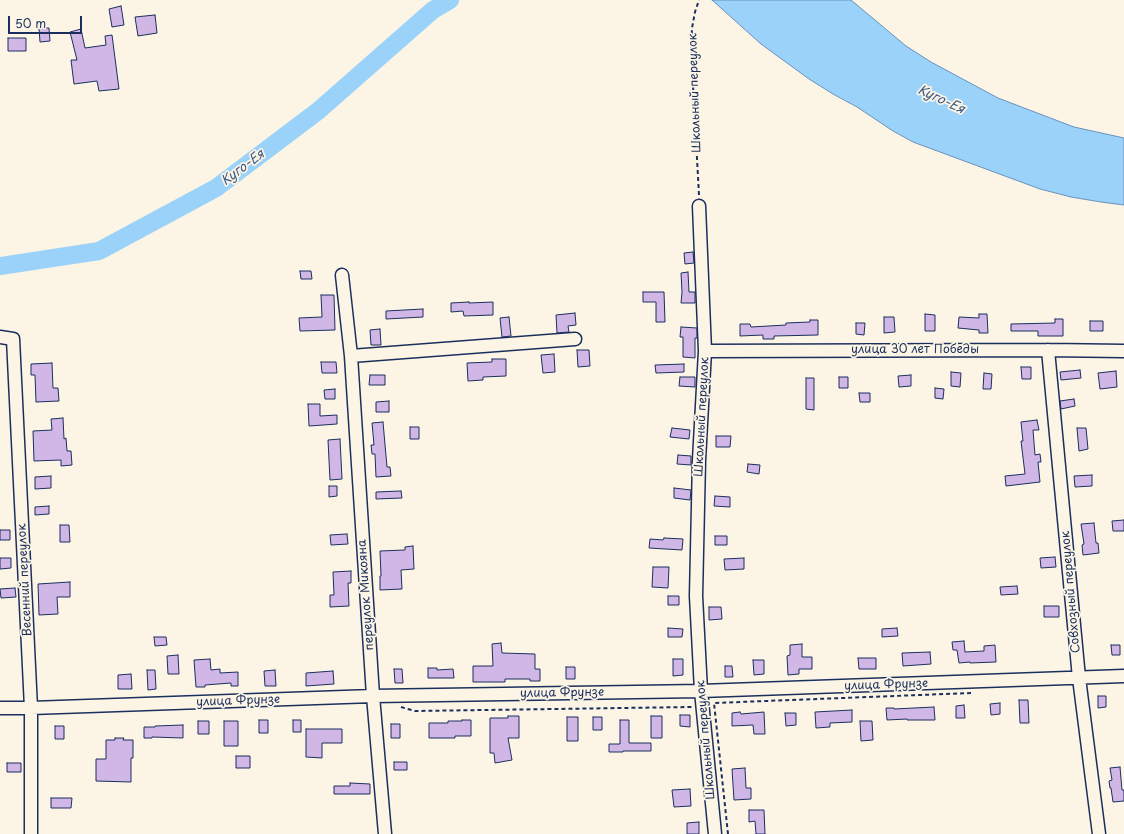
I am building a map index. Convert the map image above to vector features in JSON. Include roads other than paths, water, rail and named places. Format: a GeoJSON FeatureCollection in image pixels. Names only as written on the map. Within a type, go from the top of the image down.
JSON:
{"type":"FeatureCollection","features":[{"type":"Feature","properties":{"kind":"street","name":"Школьный переулок"},"geometry":{"type":"LineString","coordinates":[[699,206],[705,351],[699,460],[696,596],[702,706],[714,834]]}},
{"type":"Feature","properties":{"kind":"street","name":"переулок Микояна"},"geometry":{"type":"LineString","coordinates":[[342,275],[350,356],[373,696],[386,834]]}},
{"type":"Feature","properties":{"kind":"street","name":"Весенний переулок"},"geometry":{"type":"LineString","coordinates":[[0,337],[13,339],[31,708],[31,834]]}},
{"type":"Feature","properties":{"kind":"street"},"geometry":{"type":"LineString","coordinates":[[350,356],[575,339]]}},
{"type":"Feature","properties":{"kind":"street","name":"Совхозный переулок"},"geometry":{"type":"LineString","coordinates":[[1048,350],[1079,678],[1099,834]]}},
{"type":"Feature","properties":{"kind":"street","name":"улица 30 лет Победы"},"geometry":{"type":"LineString","coordinates":[[705,351],[1124,351]]}},
{"type":"Feature","properties":{"kind":"street","name":"улица Фрунзе"},"geometry":{"type":"LineString","coordinates":[[0,708],[373,696],[701,691],[1124,676]]}},
{"type":"Feature","properties":{"kind":"water"},"geometry":{"type":"Polygon","coordinates":[[[712,0],[851,0],[906,46],[931,62],[998,98],[1074,127],[1124,138],[1124,205],[1071,197],[1040,189],[913,142],[809,79],[761,44],[712,0]]]}},
{"type":"Feature","properties":{"kind":"waterway","name":"Куго-Ея"},"geometry":{"type":"LineString","coordinates":[[0,266],[99,251],[216,188],[318,111],[433,10],[450,0]]}}]}
